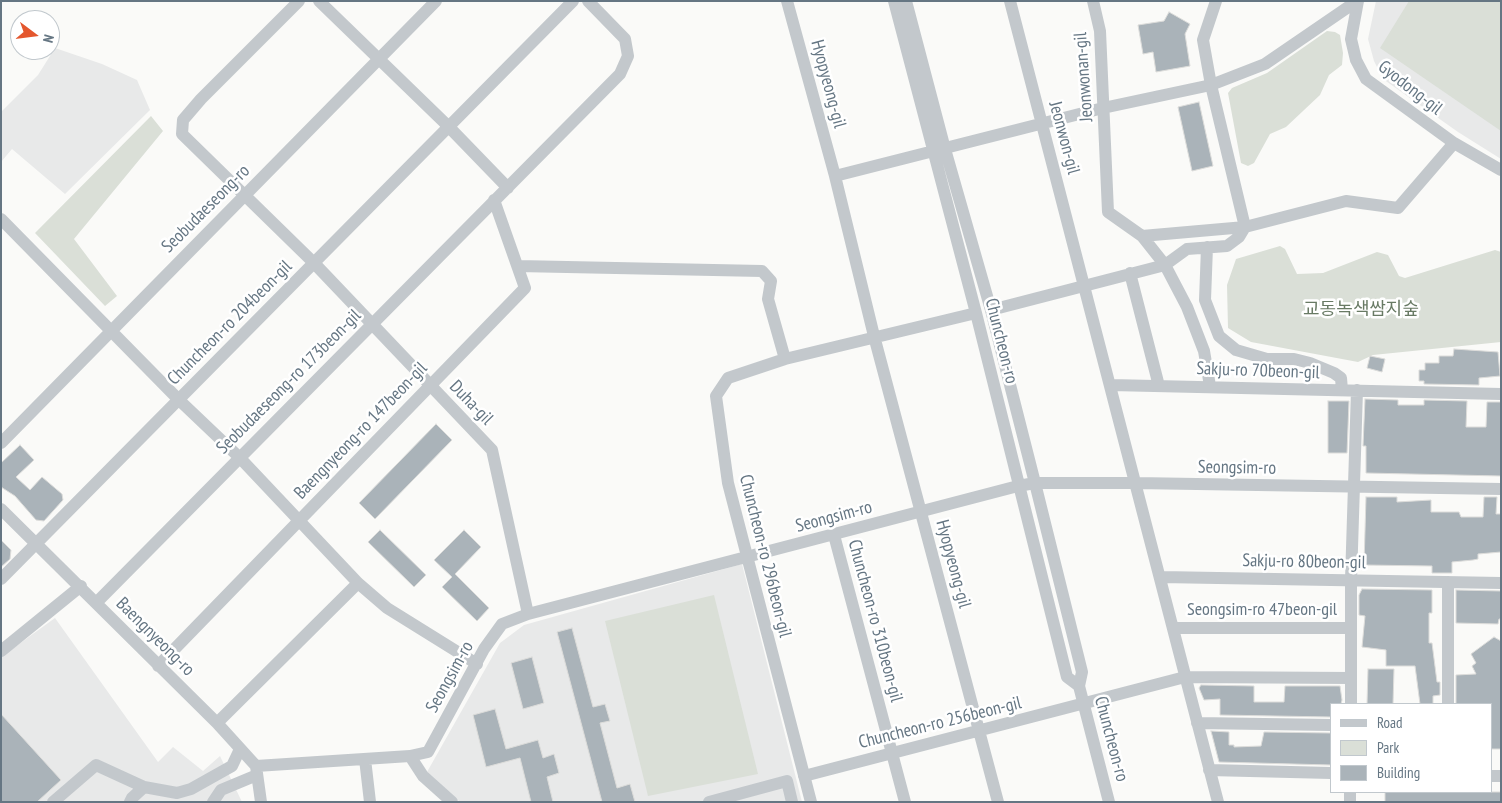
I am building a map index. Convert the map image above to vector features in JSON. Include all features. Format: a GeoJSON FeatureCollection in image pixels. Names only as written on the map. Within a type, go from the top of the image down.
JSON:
{"type":"FeatureCollection","features":[{"type":"Feature","properties":{"kind":"street","name":"Duha-gil"},"geometry":{"type":"LineString","coordinates":[[299,1],[183,120],[182,134],[314,263],[492,450],[528,614]]}},
{"type":"Feature","properties":{"kind":"street"},"geometry":{"type":"LineString","coordinates":[[319,1],[448,126],[508,188]]}},
{"type":"Feature","properties":{"kind":"street","name":"Seobudaeseong-ro"},"geometry":{"type":"LineString","coordinates":[[1,443],[111,329],[436,1]]}},
{"type":"Feature","properties":{"kind":"street","name":"Chuncheon-ro 204beon-gil"},"geometry":{"type":"LineString","coordinates":[[1,579],[573,1]]}},
{"type":"Feature","properties":{"kind":"street","name":"Seobudaeseong-ro 173beon-gil"},"geometry":{"type":"LineString","coordinates":[[97,602],[620,74],[628,56],[625,39],[588,1]]}},
{"type":"Feature","properties":{"kind":"street","name":"Hyopyeong-gil"},"geometry":{"type":"LineString","coordinates":[[787,1],[835,176],[874,336],[998,802]]}},
{"type":"Feature","properties":{"kind":"street","name":"Chuncheon-ro"},"geometry":{"type":"LineString","coordinates":[[894,1],[939,150],[991,310],[1082,672],[1079,686],[1109,802]]}},
{"type":"Feature","properties":{"kind":"street","name":"Chuncheon-ro"},"geometry":{"type":"LineString","coordinates":[[906,1],[976,313],[1018,486],[1067,677],[1079,686]]}},
{"type":"Feature","properties":{"kind":"street","name":"Jeonwon-gil"},"geometry":{"type":"LineString","coordinates":[[1010,1],[1136,483]]}},
{"type":"Feature","properties":{"kind":"street","name":"Jeonwonan-gil"},"geometry":{"type":"LineString","coordinates":[[1093,1],[1100,31],[1108,212],[1142,236],[1165,265],[1187,307],[1204,351],[1210,386]]}},
{"type":"Feature","properties":{"kind":"street"},"geometry":{"type":"LineString","coordinates":[[991,310],[1085,284],[1165,265],[1187,249],[1227,246],[1238,237],[1245,227],[1211,85],[1203,40],[1216,1]]}},
{"type":"Feature","properties":{"kind":"street"},"geometry":{"type":"LineString","coordinates":[[835,176],[1103,108],[1211,85],[1265,64],[1358,1]]}},
{"type":"Feature","properties":{"kind":"street","name":"Gyodong-gil"},"geometry":{"type":"LineString","coordinates":[[1358,1],[1351,39],[1356,60],[1366,79],[1454,143],[1501,170]]}},
{"type":"Feature","properties":{"kind":"street"},"geometry":{"type":"LineString","coordinates":[[1142,236],[1245,227],[1346,201],[1398,208],[1454,143]]}},
{"type":"Feature","properties":{"kind":"street","name":"Baengnyeong-ro 147beon-gil"},"geometry":{"type":"LineString","coordinates":[[158,666],[524,288],[494,200]]}},
{"type":"Feature","properties":{"kind":"street"},"geometry":{"type":"LineString","coordinates":[[1,219],[178,399],[300,519],[358,583],[386,608],[477,664]]}},
{"type":"Feature","properties":{"kind":"street"},"geometry":{"type":"LineString","coordinates":[[1207,247],[1205,300],[1219,336],[1236,350],[1267,359],[1294,359],[1310,363],[1334,373],[1341,378],[1342,390]]}},
{"type":"Feature","properties":{"kind":"street"},"geometry":{"type":"LineString","coordinates":[[518,266],[762,271],[771,281],[768,299],[786,359],[874,336],[976,313]]}},
{"type":"Feature","properties":{"kind":"street"},"geometry":{"type":"LineString","coordinates":[[1130,273],[1159,386]]}},
{"type":"Feature","properties":{"kind":"street","name":"Chuncheon-ro 296beon-gil"},"geometry":{"type":"LineString","coordinates":[[786,359],[728,378],[716,396],[728,483],[811,802]]}},
{"type":"Feature","properties":{"kind":"street","name":"Sakju-ro 70beon-gil"},"geometry":{"type":"LineString","coordinates":[[1111,385],[1501,394]]}},
{"type":"Feature","properties":{"kind":"street"},"geometry":{"type":"LineString","coordinates":[[1351,703],[1351,580],[1357,390]]}},
{"type":"Feature","properties":{"kind":"street","name":"Seongsim-ro"},"geometry":{"type":"LineString","coordinates":[[213,802],[221,790],[257,771],[410,756],[428,752],[484,649],[502,624],[528,614],[834,536],[1018,486],[1035,483],[1136,483],[1501,489]]}},
{"type":"Feature","properties":{"kind":"street","name":"Seongsim-ro 47beon-gil"},"geometry":{"type":"LineString","coordinates":[[1136,483],[1218,802]]}},
{"type":"Feature","properties":{"kind":"street","name":"Baengnyeong-ro"},"geometry":{"type":"LineString","coordinates":[[1,509],[81,586],[158,666],[217,723],[257,771]]}},
{"type":"Feature","properties":{"kind":"street","name":"Chuncheon-ro 310beon-gil"},"geometry":{"type":"LineString","coordinates":[[834,536],[905,802]]}},
{"type":"Feature","properties":{"kind":"street","name":"Sakju-ro 80beon-gil"},"geometry":{"type":"LineString","coordinates":[[1161,578],[1501,583]]}},
{"type":"Feature","properties":{"kind":"street"},"geometry":{"type":"LineString","coordinates":[[1448,582],[1448,703]]}},
{"type":"Feature","properties":{"kind":"street"},"geometry":{"type":"LineString","coordinates":[[217,723],[358,583]]}},
{"type":"Feature","properties":{"kind":"street"},"geometry":{"type":"LineString","coordinates":[[1,651],[81,586]]}},
{"type":"Feature","properties":{"kind":"street","name":"Seongsim-ro 47beon-gil"},"geometry":{"type":"LineString","coordinates":[[1173,628],[1351,628]]}},
{"type":"Feature","properties":{"kind":"street","name":"Chuncheon-ro 256beon-gil"},"geometry":{"type":"LineString","coordinates":[[804,776],[980,732],[1185,677],[1351,678]]}},
{"type":"Feature","properties":{"kind":"street"},"geometry":{"type":"LineString","coordinates":[[1197,723],[1330,725]]}},
{"type":"Feature","properties":{"kind":"street"},"geometry":{"type":"LineString","coordinates":[[53,802],[96,765],[144,787],[177,793],[191,789],[232,766],[240,749]]}},
{"type":"Feature","properties":{"kind":"street"},"geometry":{"type":"LineString","coordinates":[[410,756],[423,776],[452,802]]}},
{"type":"Feature","properties":{"kind":"street"},"geometry":{"type":"LineString","coordinates":[[365,759],[370,802]]}},
{"type":"Feature","properties":{"kind":"street"},"geometry":{"type":"LineString","coordinates":[[1209,770],[1330,773]]}},
{"type":"Feature","properties":{"kind":"street"},"geometry":{"type":"LineString","coordinates":[[257,771],[261,802]]}},
{"type":"Feature","properties":{"kind":"street"},"geometry":{"type":"LineString","coordinates":[[709,802],[787,781],[792,802]]}},
{"type":"Feature","properties":{"kind":"street"},"geometry":{"type":"LineString","coordinates":[[130,802],[144,787]]}},
{"type":"Feature","properties":{"kind":"shaded area"},"geometry":{"type":"Polygon","coordinates":[[[1376,1],[1501,1],[1501,159],[1458,132],[1383,79],[1374,61],[1368,39],[1376,1]]]}},
{"type":"Feature","properties":{"kind":"shaded area"},"geometry":{"type":"Polygon","coordinates":[[[60,50],[102,64],[137,80],[150,110],[65,194],[12,149],[1,162],[1,112],[38,75],[47,60],[60,60],[60,50]]]}},
{"type":"Feature","properties":{"kind":"shaded area"},"geometry":{"type":"Polygon","coordinates":[[[742,564],[802,802],[460,802],[427,772],[500,643],[524,625],[742,564]]]}},
{"type":"Feature","properties":{"kind":"shaded area"},"geometry":{"type":"Polygon","coordinates":[[[55,618],[158,762],[173,747],[203,771],[220,756],[242,802],[1,802],[1,657],[55,618]]]}},
{"type":"Feature","properties":{"kind":"green space"},"geometry":{"type":"Polygon","coordinates":[[[1409,1],[1501,1],[1501,131],[1380,48],[1409,1]]]}},
{"type":"Feature","properties":{"kind":"green space"},"geometry":{"type":"Polygon","coordinates":[[[1327,31],[1340,35],[1343,53],[1342,65],[1329,75],[1320,95],[1286,127],[1270,134],[1254,163],[1248,166],[1241,163],[1228,93],[1232,88],[1267,73],[1327,31]]]}},
{"type":"Feature","properties":{"kind":"green space"},"geometry":{"type":"Polygon","coordinates":[[[151,116],[163,131],[74,239],[117,296],[105,306],[35,233],[151,116]]]}},
{"type":"Feature","properties":{"kind":"green space","name":"교동녹색쌈지숲"},"geometry":{"type":"Polygon","coordinates":[[[1280,246],[1285,249],[1297,274],[1323,273],[1377,252],[1388,255],[1399,276],[1405,278],[1495,250],[1501,252],[1501,342],[1373,355],[1358,362],[1251,342],[1228,328],[1227,285],[1236,259],[1280,246]]]}},
{"type":"Feature","properties":{"kind":"green space"},"geometry":{"type":"Polygon","coordinates":[[[714,595],[758,774],[648,796],[605,621],[714,595]]]}},
{"type":"Feature","properties":{"kind":"building"},"geometry":{"type":"Polygon","coordinates":[[[1169,12],[1190,24],[1185,34],[1190,66],[1156,72],[1153,52],[1143,54],[1138,25],[1164,21],[1169,12]]]}},
{"type":"Feature","properties":{"kind":"building"},"geometry":{"type":"Polygon","coordinates":[[[1199,102],[1213,166],[1192,171],[1178,107],[1199,102]]]}},
{"type":"Feature","properties":{"kind":"building"},"geometry":{"type":"Polygon","coordinates":[[[1454,349],[1498,352],[1500,376],[1479,378],[1479,385],[1424,384],[1424,381],[1419,381],[1419,370],[1425,370],[1425,363],[1439,363],[1439,356],[1453,356],[1454,349]]]}},
{"type":"Feature","properties":{"kind":"building"},"geometry":{"type":"Polygon","coordinates":[[[1370,356],[1385,359],[1382,372],[1367,368],[1370,356]]]}},
{"type":"Feature","properties":{"kind":"building"},"geometry":{"type":"Polygon","coordinates":[[[1365,399],[1398,400],[1398,405],[1424,405],[1424,400],[1467,401],[1466,427],[1486,427],[1487,402],[1501,402],[1501,476],[1366,473],[1366,446],[1363,446],[1365,399]]]}},
{"type":"Feature","properties":{"kind":"building"},"geometry":{"type":"Polygon","coordinates":[[[1328,401],[1349,401],[1347,453],[1328,453],[1328,401]]]}},
{"type":"Feature","properties":{"kind":"building"},"geometry":{"type":"Polygon","coordinates":[[[436,424],[452,440],[375,519],[359,503],[436,424]]]}},
{"type":"Feature","properties":{"kind":"building"},"geometry":{"type":"Polygon","coordinates":[[[20,445],[34,460],[16,477],[30,490],[42,477],[62,494],[63,500],[44,521],[36,520],[15,496],[1,487],[1,463],[20,445]]]}},
{"type":"Feature","properties":{"kind":"building"},"geometry":{"type":"Polygon","coordinates":[[[1366,497],[1397,497],[1397,502],[1431,500],[1431,512],[1459,512],[1461,517],[1483,517],[1484,497],[1497,497],[1496,514],[1501,514],[1501,552],[1478,554],[1478,559],[1452,562],[1452,573],[1432,573],[1432,566],[1364,565],[1366,497]]]}},
{"type":"Feature","properties":{"kind":"building"},"geometry":{"type":"Polygon","coordinates":[[[380,530],[426,575],[414,587],[368,542],[380,530]]]}},
{"type":"Feature","properties":{"kind":"building"},"geometry":{"type":"Polygon","coordinates":[[[464,530],[481,547],[455,574],[489,608],[477,621],[442,587],[452,577],[434,560],[464,530]]]}},
{"type":"Feature","properties":{"kind":"building"},"geometry":{"type":"Polygon","coordinates":[[[1,540],[11,550],[10,559],[1,567],[1,540]]]}},
{"type":"Feature","properties":{"kind":"building"},"geometry":{"type":"Polygon","coordinates":[[[1362,589],[1432,590],[1432,613],[1429,613],[1429,643],[1432,643],[1437,682],[1440,682],[1440,695],[1433,696],[1433,703],[1420,703],[1415,666],[1386,666],[1386,650],[1362,647],[1365,616],[1359,615],[1359,595],[1362,589]]]}},
{"type":"Feature","properties":{"kind":"building"},"geometry":{"type":"Polygon","coordinates":[[[1456,590],[1501,591],[1501,619],[1499,619],[1498,624],[1456,623],[1456,590]]]}},
{"type":"Feature","properties":{"kind":"building"},"geometry":{"type":"Polygon","coordinates":[[[572,628],[593,707],[605,704],[610,721],[600,723],[617,788],[630,784],[635,802],[602,802],[557,632],[572,628]]]}},
{"type":"Feature","properties":{"kind":"building"},"geometry":{"type":"Polygon","coordinates":[[[1494,637],[1501,641],[1501,749],[1492,749],[1492,703],[1456,703],[1456,675],[1476,674],[1472,666],[1476,663],[1471,654],[1494,637]]]}},
{"type":"Feature","properties":{"kind":"building"},"geometry":{"type":"Polygon","coordinates":[[[532,657],[544,703],[523,709],[511,663],[532,657]]]}},
{"type":"Feature","properties":{"kind":"building"},"geometry":{"type":"Polygon","coordinates":[[[1368,669],[1394,669],[1393,703],[1367,703],[1368,669]]]}},
{"type":"Feature","properties":{"kind":"building"},"geometry":{"type":"Polygon","coordinates":[[[1201,685],[1254,686],[1254,702],[1284,702],[1285,686],[1340,686],[1342,700],[1341,703],[1330,703],[1330,717],[1220,715],[1220,699],[1204,700],[1199,688],[1201,685]]]}},
{"type":"Feature","properties":{"kind":"building"},"geometry":{"type":"Polygon","coordinates":[[[495,709],[506,749],[538,740],[543,758],[554,754],[559,773],[547,777],[553,802],[531,802],[520,758],[486,767],[473,715],[495,709]]]}},
{"type":"Feature","properties":{"kind":"building"},"geometry":{"type":"Polygon","coordinates":[[[1,714],[61,780],[37,802],[1,802],[1,714]]]}},
{"type":"Feature","properties":{"kind":"building"},"geometry":{"type":"Polygon","coordinates":[[[1211,731],[1229,732],[1229,745],[1234,745],[1234,747],[1261,746],[1264,732],[1330,733],[1330,765],[1219,762],[1211,731]]]}},
{"type":"Feature","properties":{"kind":"building"},"geometry":{"type":"Polygon","coordinates":[[[1501,792],[1501,802],[1385,802],[1385,793],[1501,792]]]}}]}
